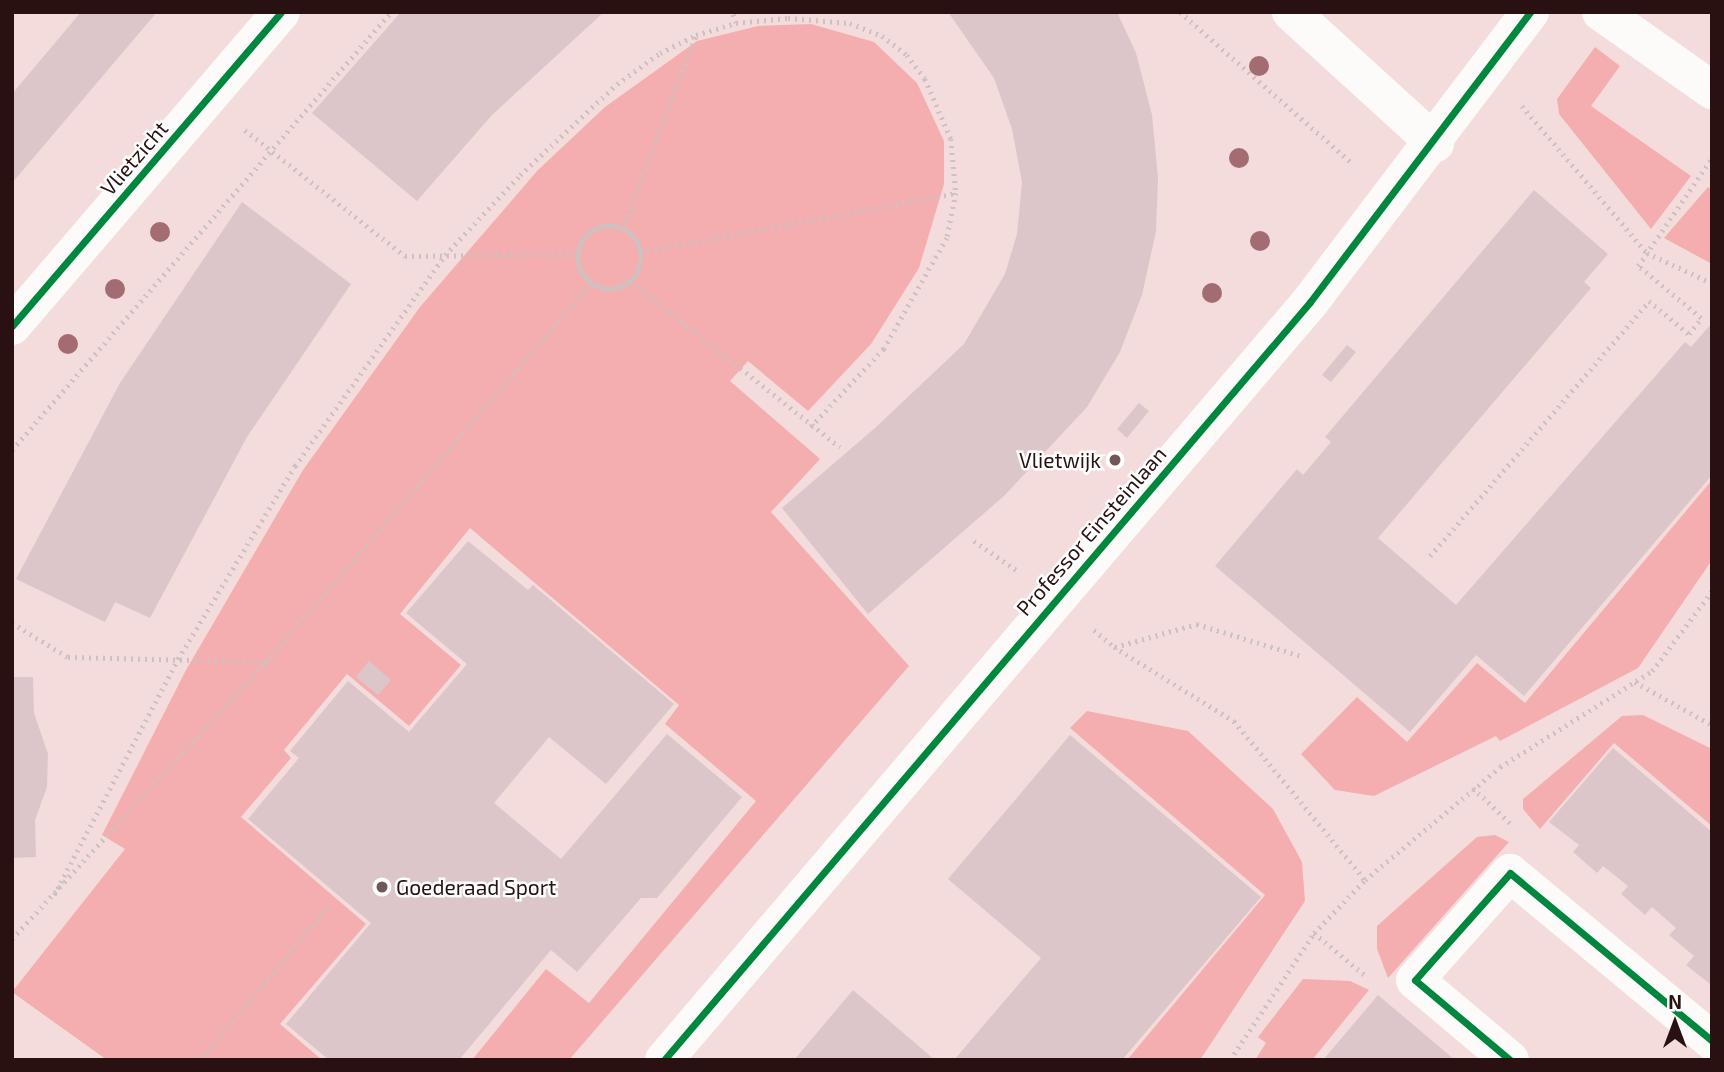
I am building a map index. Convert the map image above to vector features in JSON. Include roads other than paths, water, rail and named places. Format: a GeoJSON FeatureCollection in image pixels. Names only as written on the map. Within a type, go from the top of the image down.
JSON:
{"type":"FeatureCollection","features":[{"type":"Feature","properties":{"kind":"street","name":"Vlietzicht"},"geometry":{"type":"LineString","coordinates":[[12,326],[281,12]]}},
{"type":"Feature","properties":{"kind":"street"},"geometry":{"type":"LineString","coordinates":[[1292,12],[1435,143]]}},
{"type":"Feature","properties":{"kind":"street","name":"Professor Einsteinlaan"},"geometry":{"type":"LineString","coordinates":[[664,1060],[1310,302],[1435,143],[1530,12]]}},
{"type":"Feature","properties":{"kind":"street"},"geometry":{"type":"LineString","coordinates":[[1601,12],[1712,90]]}},
{"type":"Feature","properties":{"kind":"street"},"geometry":{"type":"LineString","coordinates":[[1510,1060],[1415,980],[1510,873],[1712,1041]]}},
{"type":"Feature","properties":{"kind":"place","name":"Vlietwijk"},"geometry":{"type":"Point","coordinates":[1115,460]}},
{"type":"Feature","properties":{"kind":"place","name":"Goederaad Sport"},"geometry":{"type":"Point","coordinates":[382,887]}}]}
